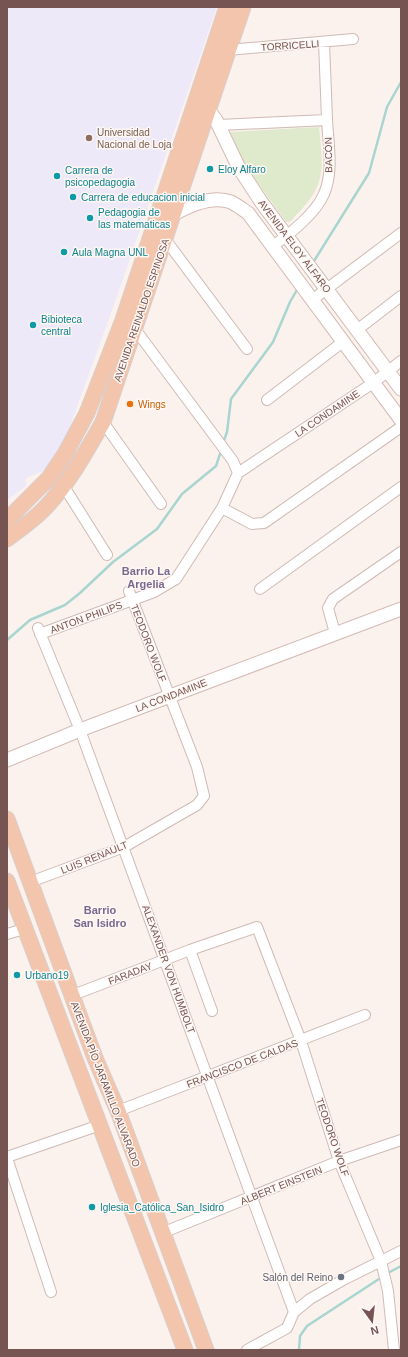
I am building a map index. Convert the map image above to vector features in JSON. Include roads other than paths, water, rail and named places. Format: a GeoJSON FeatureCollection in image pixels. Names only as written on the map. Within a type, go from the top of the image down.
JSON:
{"type":"FeatureCollection","features":[{"type":"Feature","properties":{"kind":"main road","name":"AVENIDA REINALDO ESPINOSA"},"geometry":{"type":"LineString","coordinates":[[7,520],[49,478],[65,454],[87,413],[122,320],[227,7]]}},
{"type":"Feature","properties":{"kind":"main road","name":"AVENIDA REINALDO ESPINOSA"},"geometry":{"type":"LineString","coordinates":[[7,539],[44,509],[84,455],[103,422],[243,7]]}},
{"type":"Feature","properties":{"kind":"main road","name":"AVENIDA PÍO JARAMILLO ALVARADO"},"geometry":{"type":"LineString","coordinates":[[7,818],[95,1058],[118,1111],[184,1294],[206,1350]]}},
{"type":"Feature","properties":{"kind":"main road","name":"AVENIDA PÍO JARAMILLO ALVARADO"},"geometry":{"type":"LineString","coordinates":[[7,881],[185,1350]]}},
{"type":"Feature","properties":{"kind":"main road"},"geometry":{"type":"LineString","coordinates":[[32,948],[51,940]]}},
{"type":"Feature","properties":{"kind":"main road"},"geometry":{"type":"LineString","coordinates":[[76,1066],[95,1058]]}},
{"type":"Feature","properties":{"kind":"main road"},"geometry":{"type":"LineString","coordinates":[[122,1183],[141,1176]]}},
{"type":"Feature","properties":{"kind":"main road"},"geometry":{"type":"LineString","coordinates":[[167,1301],[184,1294]]}},
{"type":"Feature","properties":{"kind":"street","name":"TORRICELLI"},"geometry":{"type":"LineString","coordinates":[[228,50],[353,39]]}},
{"type":"Feature","properties":{"kind":"street","name":"BACÓN"},"geometry":{"type":"LineString","coordinates":[[273,246],[287,236],[318,205],[324,195],[330,173],[324,42]]}},
{"type":"Feature","properties":{"kind":"street","name":"AVENIDA ELOY ALFARO"},"geometry":{"type":"LineString","coordinates":[[195,102],[209,111],[218,125],[239,168],[287,236],[401,389]]}},
{"type":"Feature","properties":{"kind":"street"},"geometry":{"type":"LineString","coordinates":[[218,125],[327,120]]}},
{"type":"Feature","properties":{"kind":"street","name":"AVENIDA ELOY ALFARO"},"geometry":{"type":"LineString","coordinates":[[174,214],[192,204],[220,199],[232,203],[248,213],[401,420]]}},
{"type":"Feature","properties":{"kind":"street"},"geometry":{"type":"LineString","coordinates":[[312,300],[401,233]]}},
{"type":"Feature","properties":{"kind":"street"},"geometry":{"type":"LineString","coordinates":[[165,239],[247,349]]}},
{"type":"Feature","properties":{"kind":"street"},"geometry":{"type":"LineString","coordinates":[[357,330],[401,296]]}},
{"type":"Feature","properties":{"kind":"street"},"geometry":{"type":"LineString","coordinates":[[122,320],[135,329],[233,461],[238,473],[222,508],[252,524],[264,523],[401,427]]}},
{"type":"Feature","properties":{"kind":"street"},"geometry":{"type":"LineString","coordinates":[[267,400],[344,341]]}},
{"type":"Feature","properties":{"kind":"street","name":"LA CONDAMINE"},"geometry":{"type":"LineString","coordinates":[[238,473],[373,383],[401,361]]}},
{"type":"Feature","properties":{"kind":"street"},"geometry":{"type":"LineString","coordinates":[[103,422],[161,504]]}},
{"type":"Feature","properties":{"kind":"street"},"geometry":{"type":"LineString","coordinates":[[63,485],[107,555]]}},
{"type":"Feature","properties":{"kind":"street"},"geometry":{"type":"LineString","coordinates":[[260,589],[401,487]]}},
{"type":"Feature","properties":{"kind":"street","name":"ANTON PHILIPS"},"geometry":{"type":"LineString","coordinates":[[39,631],[131,595],[154,592],[176,580],[222,508]]}},
{"type":"Feature","properties":{"kind":"street"},"geometry":{"type":"LineString","coordinates":[[335,633],[328,608],[333,599],[401,552]]}},
{"type":"Feature","properties":{"kind":"street","name":"TEODORO WOLF"},"geometry":{"type":"LineString","coordinates":[[131,595],[197,767],[204,792],[202,800],[197,805]]}},
{"type":"Feature","properties":{"kind":"street","name":"LA CONDAMINE"},"geometry":{"type":"LineString","coordinates":[[7,760],[80,730],[401,609]]}},
{"type":"Feature","properties":{"kind":"street","name":"ALEXANDER VON HUMBOLT"},"geometry":{"type":"LineString","coordinates":[[39,631],[80,730],[124,847],[294,1312]]}},
{"type":"Feature","properties":{"kind":"street","name":"LUIS RENAULT"},"geometry":{"type":"LineString","coordinates":[[30,882],[124,847],[197,805]]}},
{"type":"Feature","properties":{"kind":"street","name":"TEODORO WOLF"},"geometry":{"type":"LineString","coordinates":[[257,928],[301,1041],[339,1161],[382,1264],[388,1291],[394,1350]]}},
{"type":"Feature","properties":{"kind":"street","name":"FARADAY"},"geometry":{"type":"LineString","coordinates":[[72,995],[165,959],[257,928]]}},
{"type":"Feature","properties":{"kind":"street"},"geometry":{"type":"LineString","coordinates":[[7,934],[24,929]]}},
{"type":"Feature","properties":{"kind":"street"},"geometry":{"type":"LineString","coordinates":[[190,950],[212,1011]]}},
{"type":"Feature","properties":{"kind":"street","name":"FRANCISCO DE CALDAS"},"geometry":{"type":"LineString","coordinates":[[118,1111],[365,1015]]}},
{"type":"Feature","properties":{"kind":"street"},"geometry":{"type":"LineString","coordinates":[[51,1292],[7,1158],[100,1125]]}},
{"type":"Feature","properties":{"kind":"street","name":"ALBERT EINSTEIN"},"geometry":{"type":"LineString","coordinates":[[162,1233],[339,1161],[401,1140]]}},
{"type":"Feature","properties":{"kind":"street"},"geometry":{"type":"LineString","coordinates":[[247,1350],[287,1328],[294,1312],[316,1295],[382,1264],[401,1251]]}},
{"type":"Feature","properties":{"kind":"waterway"},"geometry":{"type":"LineString","coordinates":[[314,261],[369,173],[387,107],[401,82]]}},
{"type":"Feature","properties":{"kind":"waterway"},"geometry":{"type":"LineString","coordinates":[[223,443],[227,432],[231,399],[273,342],[290,302],[298,288]]}},
{"type":"Feature","properties":{"kind":"waterway"},"geometry":{"type":"LineString","coordinates":[[7,640],[30,620],[65,605],[113,562],[157,529],[182,494],[216,466],[220,454]]}},
{"type":"Feature","properties":{"kind":"waterway"},"geometry":{"type":"LineString","coordinates":[[386,1274],[401,1266]]}},
{"type":"Feature","properties":{"kind":"waterway"},"geometry":{"type":"LineString","coordinates":[[299,1350],[300,1336],[307,1326],[382,1277]]}},
{"type":"Feature","properties":{"kind":"place","name":"Universidad Nacional de Loja"},"geometry":{"type":"Point","coordinates":[89,138]}},
{"type":"Feature","properties":{"kind":"place","name":"Eloy Alfaro"},"geometry":{"type":"Point","coordinates":[210,169]}},
{"type":"Feature","properties":{"kind":"place","name":"Carrera de psicopedagogia"},"geometry":{"type":"Point","coordinates":[57,176]}},
{"type":"Feature","properties":{"kind":"place","name":"Carrera de educacion inicial"},"geometry":{"type":"Point","coordinates":[73,197]}},
{"type":"Feature","properties":{"kind":"place","name":"Pedagogia de las matematicas"},"geometry":{"type":"Point","coordinates":[90,218]}},
{"type":"Feature","properties":{"kind":"place","name":"Aula Magna UNL"},"geometry":{"type":"Point","coordinates":[64,252]}},
{"type":"Feature","properties":{"kind":"place","name":"Bibioteca central"},"geometry":{"type":"Point","coordinates":[33,325]}},
{"type":"Feature","properties":{"kind":"place","name":"Wings"},"geometry":{"type":"Point","coordinates":[130,404]}},
{"type":"Feature","properties":{"kind":"place","name":"Urbano19"},"geometry":{"type":"Point","coordinates":[17,975]}},
{"type":"Feature","properties":{"kind":"place","name":"Iglesia_Católica_San_Isidro"},"geometry":{"type":"Point","coordinates":[92,1207]}},
{"type":"Feature","properties":{"kind":"place","name":"Salón del Reino"},"geometry":{"type":"Point","coordinates":[341,1277]}},
{"type":"Feature","properties":{"kind":"district","name":"Barrio La Argelia"},"geometry":{"type":"Point","coordinates":[146,577]}},
{"type":"Feature","properties":{"kind":"district","name":"Barrio San Isidro"},"geometry":{"type":"Point","coordinates":[100,916]}}]}
